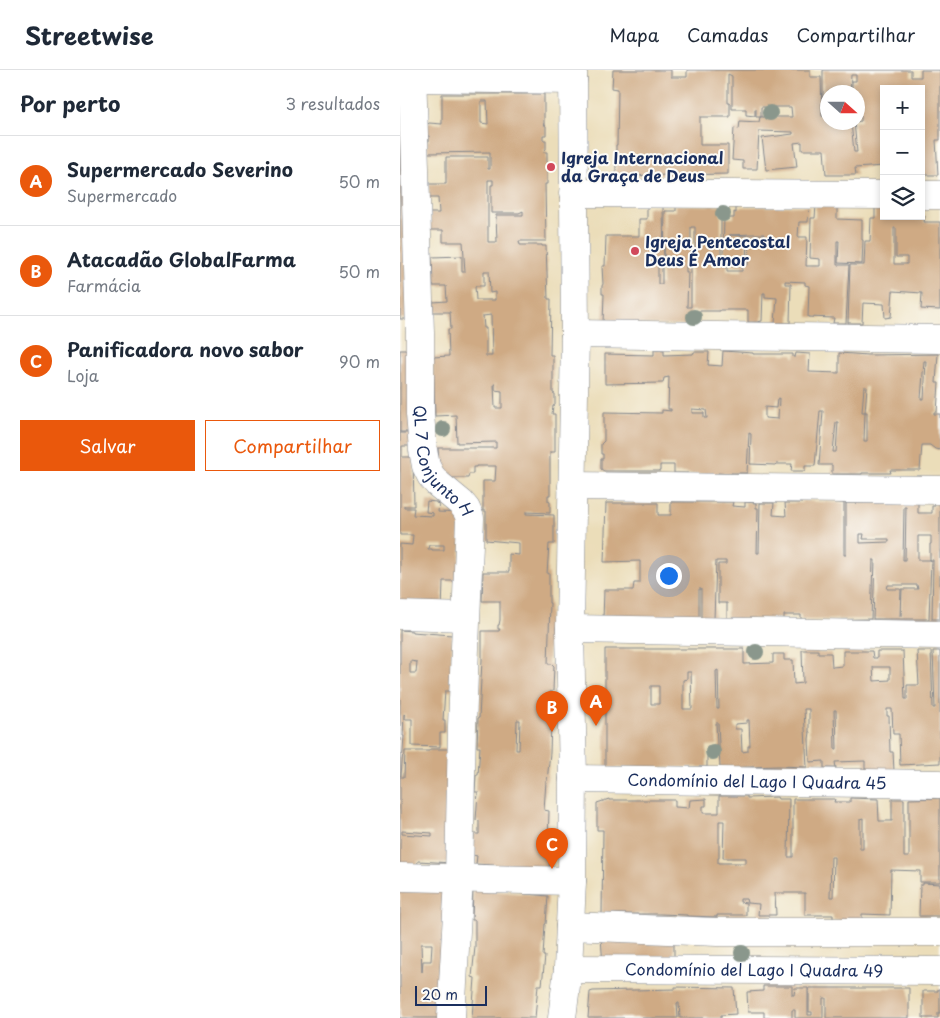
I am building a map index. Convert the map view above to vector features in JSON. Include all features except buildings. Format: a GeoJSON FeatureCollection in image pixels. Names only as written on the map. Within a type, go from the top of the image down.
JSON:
{"type":"FeatureCollection","features":[{"type":"Feature","properties":{"kind":"street"},"geometry":{"type":"LineString","coordinates":[[412,74],[573,75],[575,334],[570,629],[573,779],[572,882],[568,968],[562,1018]]}},
{"type":"Feature","properties":{"kind":"street","name":"QL 7 Conjunto H"},"geometry":{"type":"LineString","coordinates":[[412,74],[410,332],[423,450],[426,466],[431,476],[466,509],[470,518],[465,617],[459,879],[451,1018]]}},
{"type":"Feature","properties":{"kind":"street"},"geometry":{"type":"LineString","coordinates":[[573,193],[880,195]]}},
{"type":"Feature","properties":{"kind":"street"},"geometry":{"type":"LineString","coordinates":[[925,195],[940,196]]}},
{"type":"Feature","properties":{"kind":"street"},"geometry":{"type":"LineString","coordinates":[[575,334],[940,339]]}},
{"type":"Feature","properties":{"kind":"street"},"geometry":{"type":"LineString","coordinates":[[572,486],[940,490]]}},
{"type":"Feature","properties":{"kind":"street"},"geometry":{"type":"LineString","coordinates":[[400,615],[465,617]]}},
{"type":"Feature","properties":{"kind":"street"},"geometry":{"type":"LineString","coordinates":[[570,629],[940,635]]}},
{"type":"Feature","properties":{"kind":"street","name":"Condomínio del Lago I Quadra 45"},"geometry":{"type":"LineString","coordinates":[[573,779],[940,784]]}},
{"type":"Feature","properties":{"kind":"street"},"geometry":{"type":"LineString","coordinates":[[400,876],[572,882]]}},
{"type":"Feature","properties":{"kind":"street"},"geometry":{"type":"LineString","coordinates":[[570,926],[716,932],[940,932]]}},
{"type":"Feature","properties":{"kind":"street","name":"Condomínio del Lago I Quadra 49"},"geometry":{"type":"LineString","coordinates":[[568,968],[940,971]]}},
{"type":"Feature","properties":{"kind":"place","name":"Igreja Internacional da Graça de Deus"},"geometry":{"type":"Point","coordinates":[551,167]}},
{"type":"Feature","properties":{"kind":"place","name":"Igreja Pentecostal Deus É Amor"},"geometry":{"type":"Point","coordinates":[635,251]}},
{"type":"Feature","properties":{"kind":"place","name":"Supermercado Severino"},"geometry":{"type":"Point","coordinates":[596,726]}},
{"type":"Feature","properties":{"kind":"place","name":"Atacadão GlobalFarma"},"geometry":{"type":"Point","coordinates":[552,732]}},
{"type":"Feature","properties":{"kind":"place","name":"Panificadora novo sabor"},"geometry":{"type":"Point","coordinates":[552,869]}}]}
